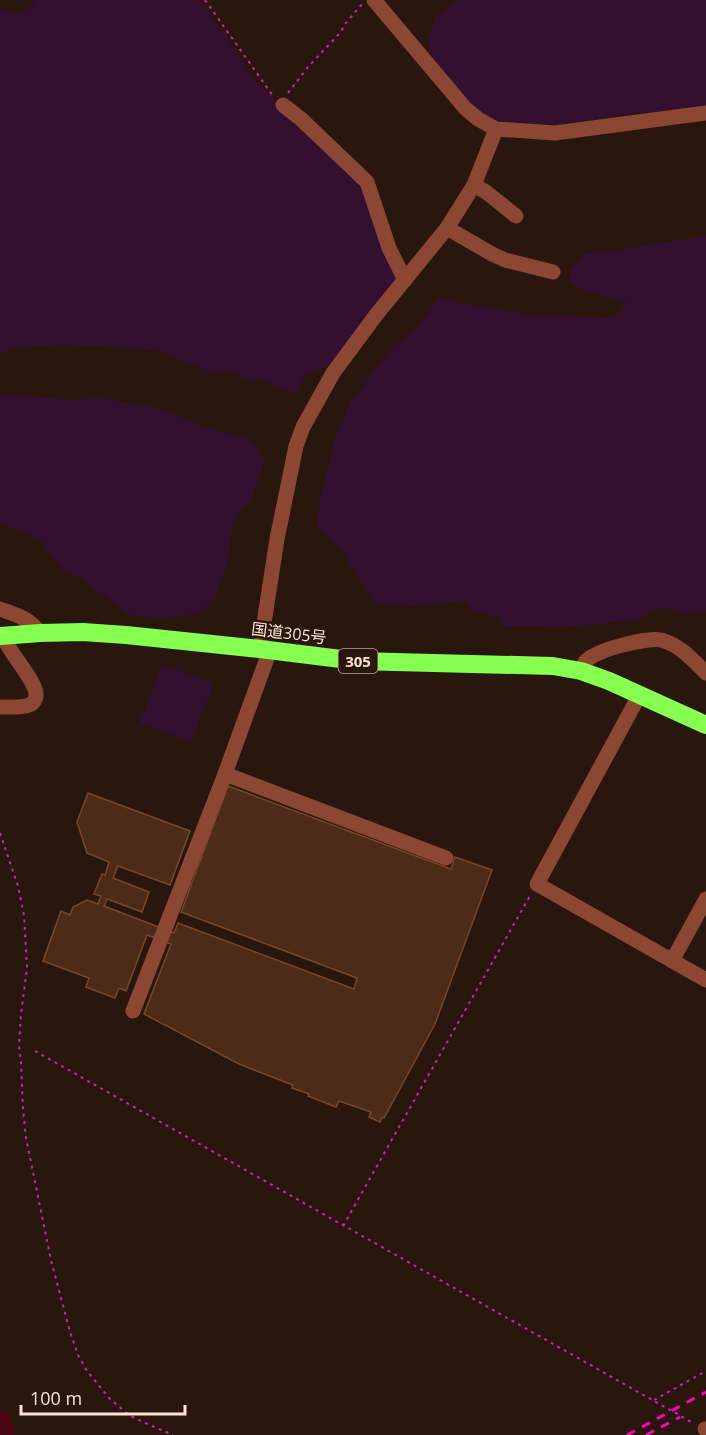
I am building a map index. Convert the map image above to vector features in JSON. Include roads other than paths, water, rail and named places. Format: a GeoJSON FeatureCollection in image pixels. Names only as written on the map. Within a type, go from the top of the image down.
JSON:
{"type":"FeatureCollection","features":[{"type":"Feature","properties":{"kind":"highway","name":"国道305号"},"geometry":{"type":"LineString","coordinates":[[1,636],[83,632],[357,661],[553,666],[582,670],[706,725]]}},
{"type":"Feature","properties":{"kind":"street"},"geometry":{"type":"LineString","coordinates":[[375,0],[465,108],[478,119],[496,129],[555,133],[706,113]]}},
{"type":"Feature","properties":{"kind":"street"},"geometry":{"type":"LineString","coordinates":[[283,105],[301,119],[367,182],[389,248],[405,280]]}},
{"type":"Feature","properties":{"kind":"street"},"geometry":{"type":"LineString","coordinates":[[133,1011],[225,774],[265,650],[277,539],[296,446],[303,427],[333,373],[376,315],[447,228],[474,185],[496,129]]}},
{"type":"Feature","properties":{"kind":"street"},"geometry":{"type":"LineString","coordinates":[[474,185],[516,216]]}},
{"type":"Feature","properties":{"kind":"street"},"geometry":{"type":"LineString","coordinates":[[447,228],[505,260],[554,272]]}},
{"type":"Feature","properties":{"kind":"street"},"geometry":{"type":"LineString","coordinates":[[0,609],[32,622],[40,633]]}},
{"type":"Feature","properties":{"kind":"street"},"geometry":{"type":"LineString","coordinates":[[0,707],[30,705],[35,701],[37,695],[32,682],[1,636]]}},
{"type":"Feature","properties":{"kind":"street"},"geometry":{"type":"LineString","coordinates":[[582,670],[584,662],[594,654],[641,641],[659,639],[681,648],[706,673]]}},
{"type":"Feature","properties":{"kind":"street"},"geometry":{"type":"LineString","coordinates":[[640,694],[537,884],[706,980]]}},
{"type":"Feature","properties":{"kind":"street"},"geometry":{"type":"LineString","coordinates":[[225,774],[446,858]]}},
{"type":"Feature","properties":{"kind":"street"},"geometry":{"type":"LineString","coordinates":[[672,961],[706,899]]}},
{"type":"Feature","properties":{"kind":"waterway"},"geometry":{"type":"LineString","coordinates":[[0,1420],[5,1435]]}},
{"type":"Feature","properties":{"kind":"railway"},"geometry":{"type":"LineString","coordinates":[[627,1435],[706,1392]]}},
{"type":"Feature","properties":{"kind":"railway"},"geometry":{"type":"LineString","coordinates":[[646,1435],[680,1417]]}}]}
